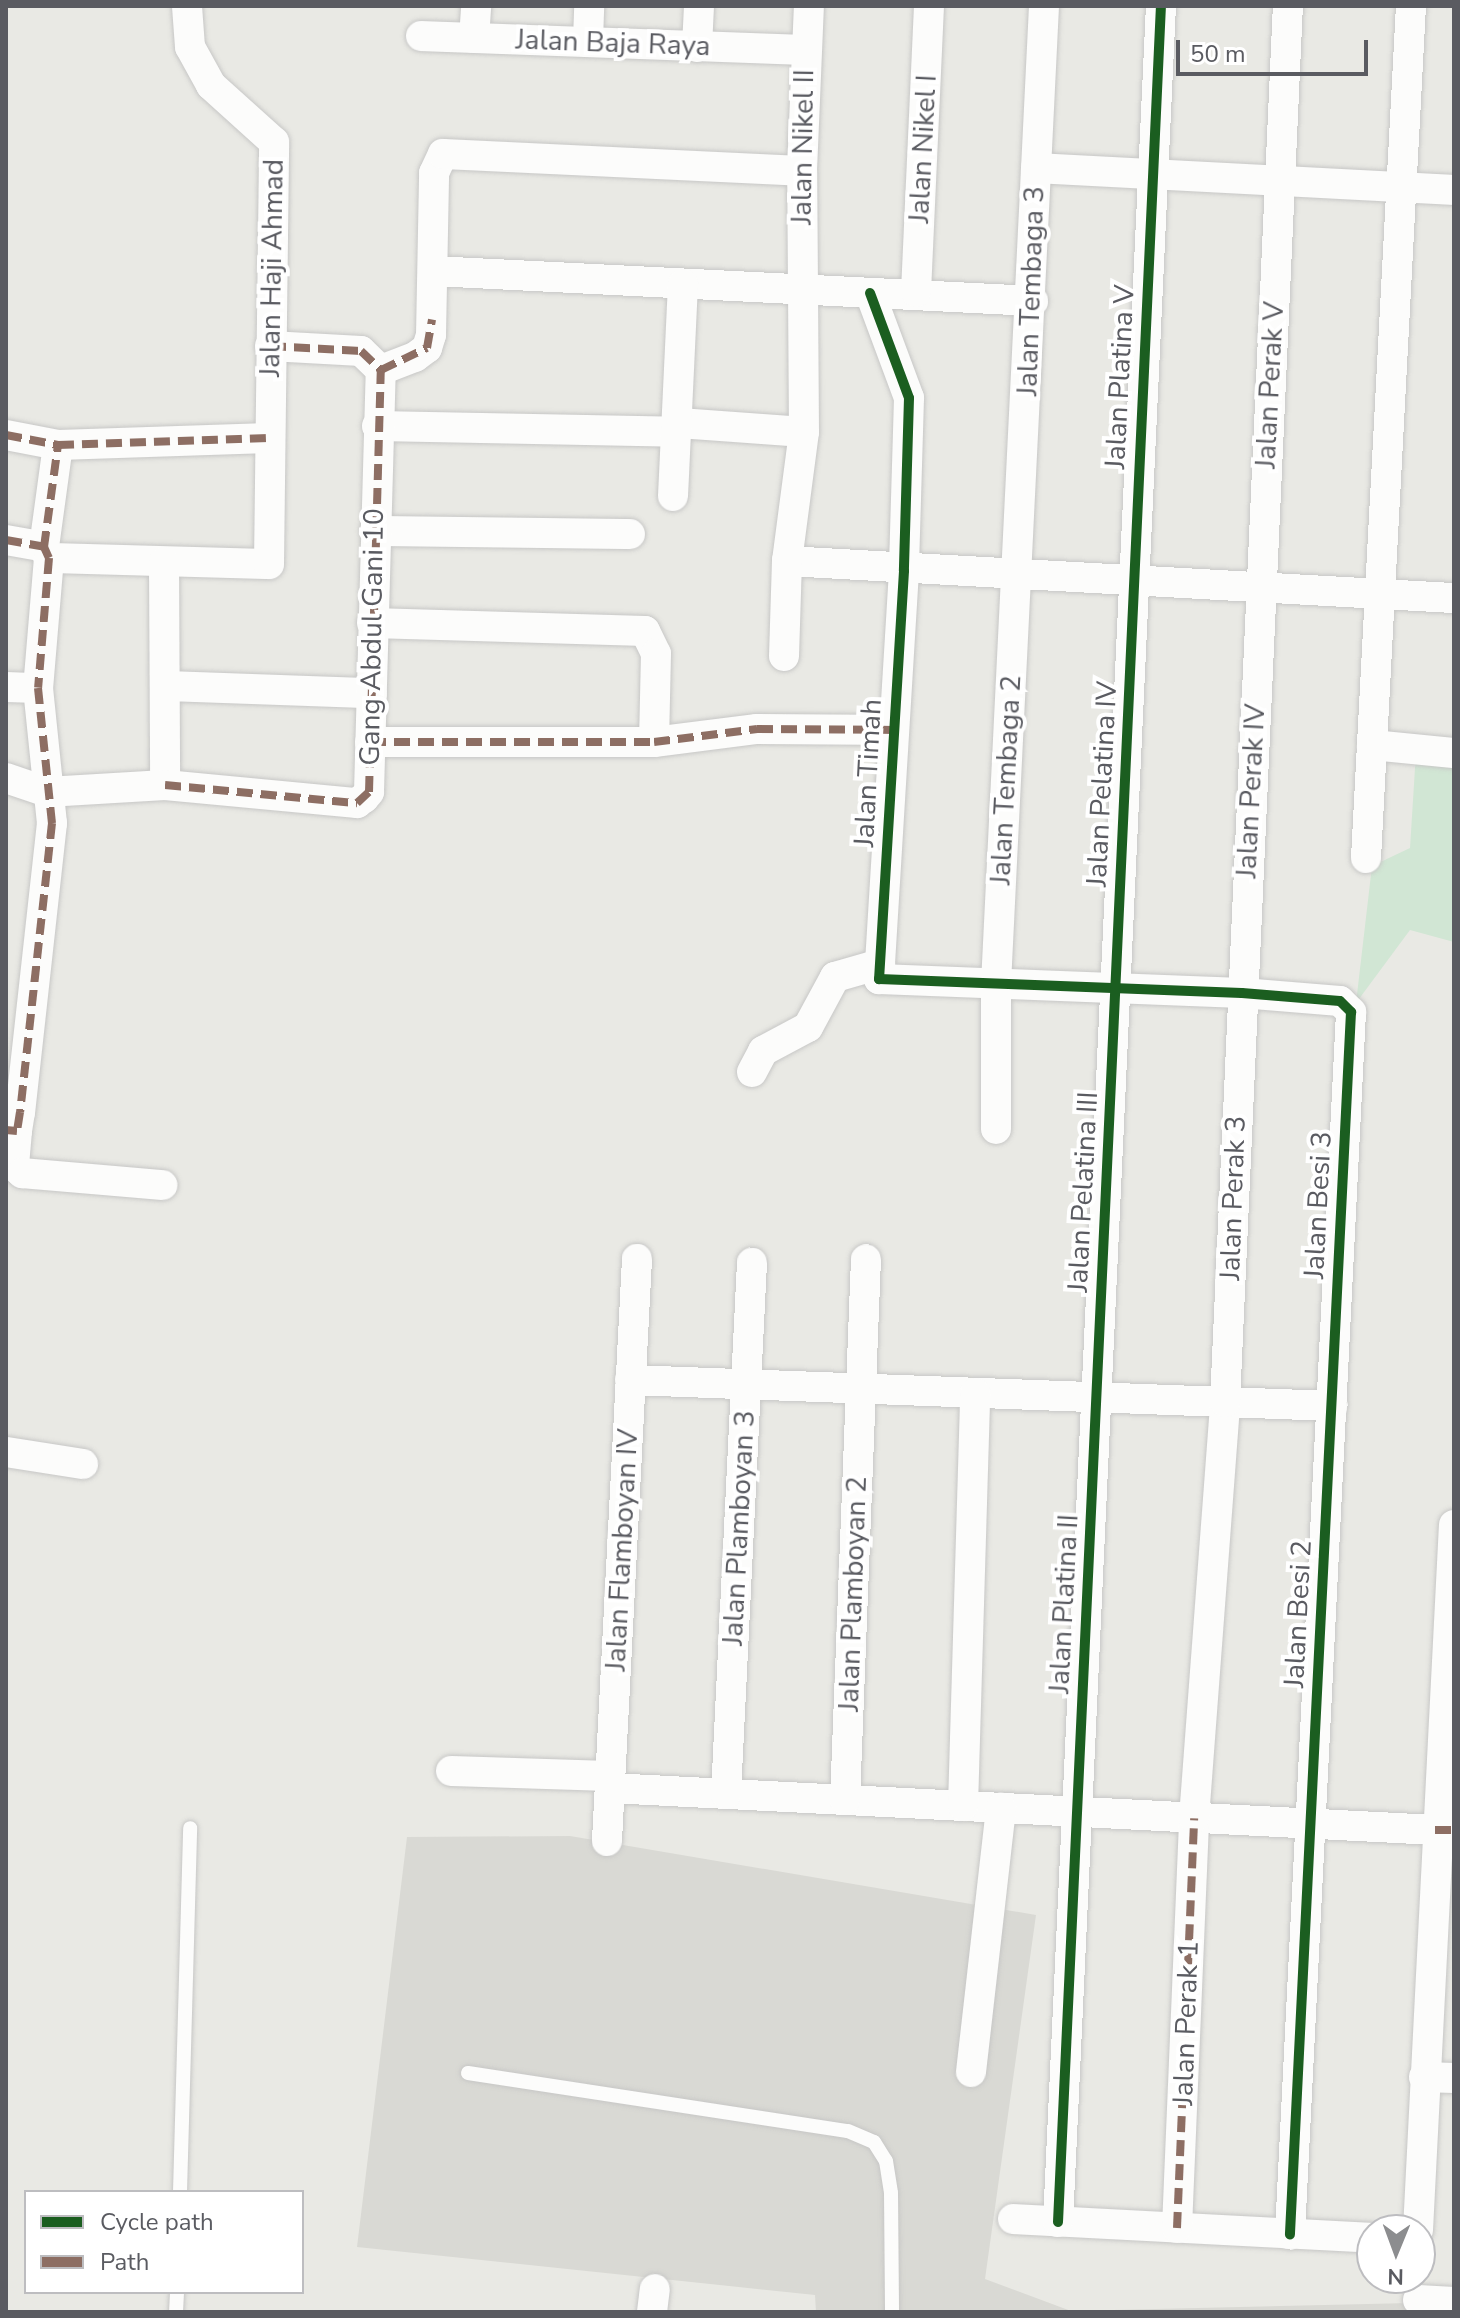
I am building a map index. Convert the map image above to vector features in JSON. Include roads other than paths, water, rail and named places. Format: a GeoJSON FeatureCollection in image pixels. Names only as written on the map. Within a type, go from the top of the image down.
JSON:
{"type":"FeatureCollection","features":[{"type":"Feature","properties":{"kind":"street","name":"Jalan Haji Ahmad"},"geometry":{"type":"LineString","coordinates":[[164,562],[269,564],[274,142],[211,85],[190,47],[187,6]]}},
{"type":"Feature","properties":{"kind":"street"},"geometry":{"type":"LineString","coordinates":[[474,38],[476,6]]}},
{"type":"Feature","properties":{"kind":"street"},"geometry":{"type":"LineString","coordinates":[[588,41],[589,6]]}},
{"type":"Feature","properties":{"kind":"street"},"geometry":{"type":"LineString","coordinates":[[697,47],[699,6]]}},
{"type":"Feature","properties":{"kind":"street","name":"Jalan Nikel II"},"geometry":{"type":"LineString","coordinates":[[784,656],[787,561],[804,417],[802,171],[804,50],[809,6]]}},
{"type":"Feature","properties":{"kind":"street","name":"Jalan Nikel I"},"geometry":{"type":"LineString","coordinates":[[916,292],[929,6]]}},
{"type":"Feature","properties":{"kind":"street","name":"Jalan Tembaga 3"},"geometry":{"type":"LineString","coordinates":[[1016,576],[1033,301],[1044,6]]}},
{"type":"Feature","properties":{"kind":"street","name":"Jalan Platina V"},"geometry":{"type":"LineString","coordinates":[[1135,582],[1161,6]]}},
{"type":"Feature","properties":{"kind":"street","name":"Jalan Perak V"},"geometry":{"type":"LineString","coordinates":[[1261,589],[1288,6]]}},
{"type":"Feature","properties":{"kind":"street"},"geometry":{"type":"LineString","coordinates":[[1366,858],[1411,6]]}},
{"type":"Feature","properties":{"kind":"street","name":"Jalan Baja Raya"},"geometry":{"type":"LineString","coordinates":[[421,36],[804,50]]}},
{"type":"Feature","properties":{"kind":"street"},"geometry":{"type":"LineString","coordinates":[[270,346],[361,351],[381,370],[427,348],[433,271],[434,173],[436,161],[449,152],[802,171]]}},
{"type":"Feature","properties":{"kind":"street"},"geometry":{"type":"LineString","coordinates":[[1036,168],[1454,190]]}},
{"type":"Feature","properties":{"kind":"street"},"geometry":{"type":"LineString","coordinates":[[433,271],[870,293],[916,292],[1033,301]]}},
{"type":"Feature","properties":{"kind":"street"},"geometry":{"type":"LineString","coordinates":[[673,496],[683,284]]}},
{"type":"Feature","properties":{"kind":"street","name":"Jalan Timah"},"geometry":{"type":"LineString","coordinates":[[870,293],[909,398],[904,571],[880,972]]}},
{"type":"Feature","properties":{"kind":"street","name":"Gang Abdul Gani 10"},"geometry":{"type":"LineString","coordinates":[[47,792],[165,785],[357,803],[369,792],[377,426],[381,370]]}},
{"type":"Feature","properties":{"kind":"street"},"geometry":{"type":"LineString","coordinates":[[377,426],[678,428],[804,417]]}},
{"type":"Feature","properties":{"kind":"street"},"geometry":{"type":"LineString","coordinates":[[6,435],[58,445],[269,438]]}},
{"type":"Feature","properties":{"kind":"street"},"geometry":{"type":"LineString","coordinates":[[58,445],[38,688],[52,836],[11,1130],[14,1166],[22,1173],[162,1185]]}},
{"type":"Feature","properties":{"kind":"street"},"geometry":{"type":"LineString","coordinates":[[375,531],[630,534]]}},
{"type":"Feature","properties":{"kind":"street"},"geometry":{"type":"LineString","coordinates":[[6,540],[47,553],[164,562],[167,686],[165,785]]}},
{"type":"Feature","properties":{"kind":"street"},"geometry":{"type":"LineString","coordinates":[[787,561],[904,571],[1454,598]]}},
{"type":"Feature","properties":{"kind":"street","name":"Jalan Tembaga 2"},"geometry":{"type":"LineString","coordinates":[[996,1129],[996,984],[1016,576]]}},
{"type":"Feature","properties":{"kind":"street","name":"Jalan Pelatina IV"},"geometry":{"type":"LineString","coordinates":[[1116,988],[1135,582]]}},
{"type":"Feature","properties":{"kind":"street","name":"Jalan Perak IV"},"geometry":{"type":"LineString","coordinates":[[1242,993],[1261,589]]}},
{"type":"Feature","properties":{"kind":"street"},"geometry":{"type":"LineString","coordinates":[[372,623],[645,631],[656,654],[654,742]]}},
{"type":"Feature","properties":{"kind":"street"},"geometry":{"type":"LineString","coordinates":[[167,686],[372,693]]}},
{"type":"Feature","properties":{"kind":"street"},"geometry":{"type":"LineString","coordinates":[[6,687],[38,688]]}},
{"type":"Feature","properties":{"kind":"street"},"geometry":{"type":"LineString","coordinates":[[370,742],[654,742],[757,729],[894,730]]}},
{"type":"Feature","properties":{"kind":"street"},"geometry":{"type":"LineString","coordinates":[[1372,745],[1454,753]]}},
{"type":"Feature","properties":{"kind":"street"},"geometry":{"type":"LineString","coordinates":[[6,778],[47,792]]}},
{"type":"Feature","properties":{"kind":"street"},"geometry":{"type":"LineString","coordinates":[[752,1072],[763,1051],[808,1027],[835,977],[880,972],[996,984],[1242,993]]}},
{"type":"Feature","properties":{"kind":"street","name":"Jalan Pelatina III"},"geometry":{"type":"LineString","coordinates":[[1097,1398],[1116,988]]}},
{"type":"Feature","properties":{"kind":"street","name":"Jalan Besi 3"},"geometry":{"type":"LineString","coordinates":[[1242,993],[1349,1005],[1333,1406]]}},
{"type":"Feature","properties":{"kind":"street","name":"Jalan Perak 3"},"geometry":{"type":"LineString","coordinates":[[1194,1818],[1225,1402],[1242,993]]}},
{"type":"Feature","properties":{"kind":"street","name":"Jalan Flamboyan IV"},"geometry":{"type":"LineString","coordinates":[[607,1841],[637,1259]]}},
{"type":"Feature","properties":{"kind":"street","name":"Jalan Plamboyan 2"},"geometry":{"type":"LineString","coordinates":[[845,1800],[866,1259]]}},
{"type":"Feature","properties":{"kind":"street","name":"Jalan Plamboyan 3"},"geometry":{"type":"LineString","coordinates":[[726,1794],[752,1263]]}},
{"type":"Feature","properties":{"kind":"street"},"geometry":{"type":"LineString","coordinates":[[630,1380],[1333,1406]]}},
{"type":"Feature","properties":{"kind":"street"},"geometry":{"type":"LineString","coordinates":[[963,1806],[975,1393]]}},
{"type":"Feature","properties":{"kind":"street","name":"Jalan Platina II"},"geometry":{"type":"LineString","coordinates":[[1058,2222],[1097,1398]]}},
{"type":"Feature","properties":{"kind":"street","name":"Jalan Besi 2"},"geometry":{"type":"LineString","coordinates":[[1290,2234],[1333,1406]]}},
{"type":"Feature","properties":{"kind":"street"},"geometry":{"type":"LineString","coordinates":[[6,1452],[83,1464]]}},
{"type":"Feature","properties":{"kind":"street"},"geometry":{"type":"LineString","coordinates":[[1420,2214],[1439,2078],[1442,1966],[1435,1830],[1451,1640],[1454,1527]]}},
{"type":"Feature","properties":{"kind":"street"},"geometry":{"type":"LineString","coordinates":[[451,1771],[726,1794],[1435,1830]]}},
{"type":"Feature","properties":{"kind":"street"},"geometry":{"type":"LineString","coordinates":[[971,2072],[1001,1808]]}},
{"type":"Feature","properties":{"kind":"street","name":"Jalan Perak 1"},"geometry":{"type":"LineString","coordinates":[[1177,2228],[1194,1818]]}},
{"type":"Feature","properties":{"kind":"street"},"geometry":{"type":"LineString","coordinates":[[1013,2219],[1356,2237]]}},
{"type":"Feature","properties":{"kind":"street"},"geometry":{"type":"LineString","coordinates":[[1418,2297],[1454,2302]]}},
{"type":"Feature","properties":{"kind":"lane"},"geometry":{"type":"LineString","coordinates":[[180,2190],[190,1828]]}},
{"type":"Feature","properties":{"kind":"lane"},"geometry":{"type":"LineString","coordinates":[[468,2073],[848,2131],[874,2142],[886,2161],[891,2193],[892,2312]]}}]}
